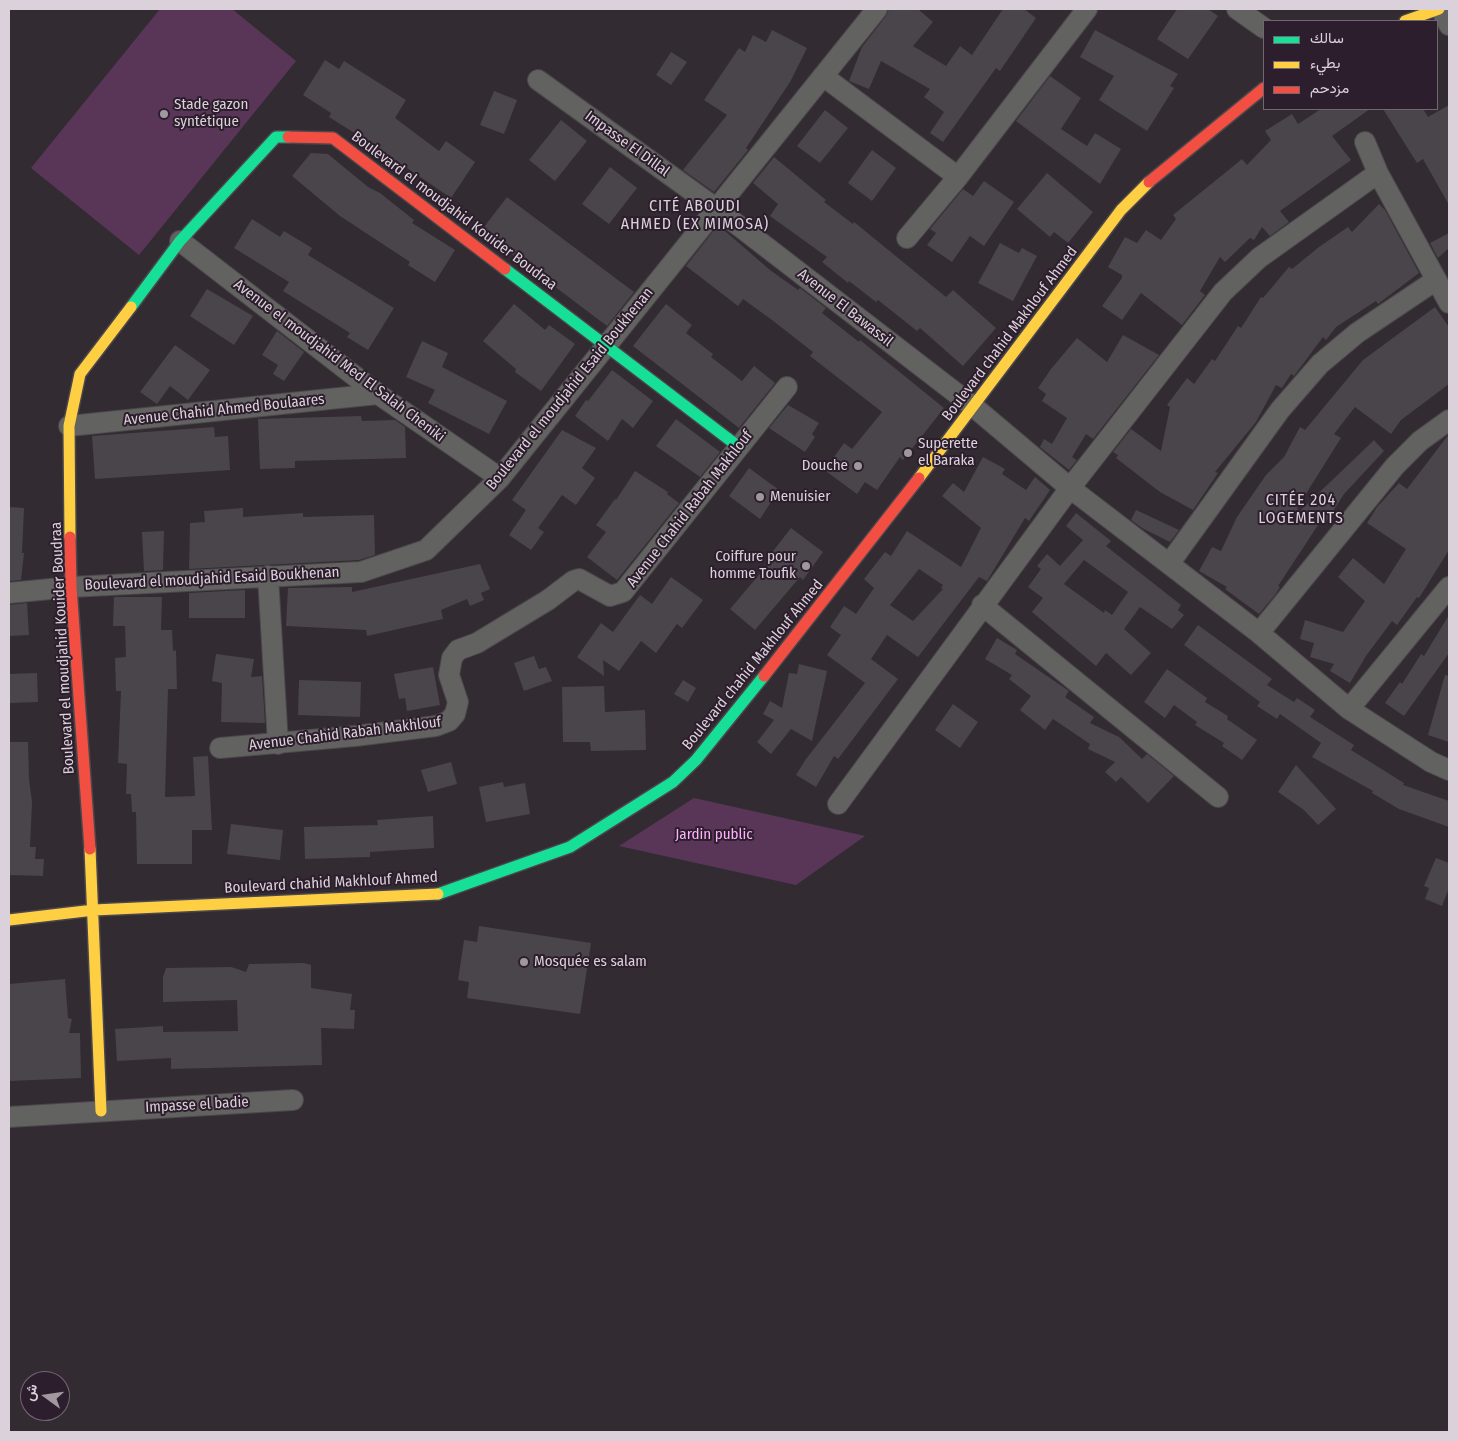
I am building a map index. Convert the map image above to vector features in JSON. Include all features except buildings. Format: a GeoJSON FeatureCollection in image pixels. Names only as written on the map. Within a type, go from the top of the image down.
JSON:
{"type":"FeatureCollection","features":[{"type":"Feature","properties":{"kind":"main road"},"geometry":{"type":"LineString","coordinates":[[1408,20],[1440,9]]}},
{"type":"Feature","properties":{"kind":"main road","name":"Boulevard chahid Makhlouf Ahmed"},"geometry":{"type":"LineString","coordinates":[[9,920],[94,910],[438,894],[570,848],[673,782],[696,760],[878,533],[1120,210],[1158,173],[1263,89]]}},
{"type":"Feature","properties":{"kind":"main road","name":"Boulevard el moudjahid Kouider Boudraa"},"geometry":{"type":"LineString","coordinates":[[101,1111],[94,910],[71,587],[69,426],[80,374],[180,241],[276,137],[332,138],[739,447]]}},
{"type":"Feature","properties":{"kind":"street","name":"Boulevard el moudjahid Esaid Boukhenan"},"geometry":{"type":"LineString","coordinates":[[9,594],[71,587],[361,572],[426,550],[500,478],[877,9]]}},
{"type":"Feature","properties":{"kind":"street"},"geometry":{"type":"LineString","coordinates":[[907,238],[958,177],[1087,9]]}},
{"type":"Feature","properties":{"kind":"street"},"geometry":{"type":"LineString","coordinates":[[1237,9],[1263,27]]}},
{"type":"Feature","properties":{"kind":"street"},"geometry":{"type":"LineString","coordinates":[[1440,9],[1449,25]]}},
{"type":"Feature","properties":{"kind":"street"},"geometry":{"type":"LineString","coordinates":[[822,76],[958,177]]}},
{"type":"Feature","properties":{"kind":"street","name":"Impasse El Dillal"},"geometry":{"type":"LineString","coordinates":[[538,80],[717,208]]}},
{"type":"Feature","properties":{"kind":"street"},"geometry":{"type":"LineString","coordinates":[[1364,142],[1378,173],[1449,303]]}},
{"type":"Feature","properties":{"kind":"street"},"geometry":{"type":"LineString","coordinates":[[838,804],[982,605],[1070,488],[1224,292],[1259,258],[1378,173]]}},
{"type":"Feature","properties":{"kind":"street","name":"Avenue El Bawassil"},"geometry":{"type":"LineString","coordinates":[[717,208],[974,407],[1070,488],[1259,633],[1349,709],[1431,762],[1449,770]]}},
{"type":"Feature","properties":{"kind":"street","name":"Avenue el moudjahid Med El Salah Cheniki"},"geometry":{"type":"LineString","coordinates":[[180,241],[378,394],[500,478]]}},
{"type":"Feature","properties":{"kind":"street"},"geometry":{"type":"LineString","coordinates":[[1169,564],[1280,410],[1320,364],[1358,333],[1436,280]]}},
{"type":"Feature","properties":{"kind":"street","name":"Avenue Chahid Rabah Makhlouf"},"geometry":{"type":"LineString","coordinates":[[220,748],[278,744],[436,726],[448,721],[455,714],[458,702],[449,675],[452,658],[458,650],[477,643],[548,600],[573,581],[579,579],[610,596],[623,592],[787,387]]}},
{"type":"Feature","properties":{"kind":"street","name":"Avenue Chahid Ahmed Boulaares"},"geometry":{"type":"LineString","coordinates":[[69,426],[378,394]]}},
{"type":"Feature","properties":{"kind":"street"},"geometry":{"type":"LineString","coordinates":[[1259,633],[1395,466],[1420,441],[1449,420]]}},
{"type":"Feature","properties":{"kind":"street"},"geometry":{"type":"LineString","coordinates":[[268,576],[278,744]]}},
{"type":"Feature","properties":{"kind":"street"},"geometry":{"type":"LineString","coordinates":[[1349,709],[1449,587]]}},
{"type":"Feature","properties":{"kind":"street"},"geometry":{"type":"LineString","coordinates":[[982,605],[1218,797]]}},
{"type":"Feature","properties":{"kind":"street","name":"Impasse el badie"},"geometry":{"type":"LineString","coordinates":[[9,1117],[293,1100]]}},
{"type":"Feature","properties":{"kind":"green space","name":"Stade gazon syntétique"},"geometry":{"type":"Polygon","coordinates":[[[160,9],[232,9],[296,61],[139,255],[31,168],[160,9]]]}},
{"type":"Feature","properties":{"kind":"green space","name":"Jardin public"},"geometry":{"type":"Polygon","coordinates":[[[694,798],[865,836],[796,885],[619,846],[694,798]]]}},
{"type":"Feature","properties":{"kind":"traffic: fast"},"geometry":{"type":"LineString","coordinates":[[131,307],[180,241],[276,137],[288,137]]}},
{"type":"Feature","properties":{"kind":"traffic: fast"},"geometry":{"type":"LineString","coordinates":[[505,269],[739,447]]}},
{"type":"Feature","properties":{"kind":"traffic: fast"},"geometry":{"type":"LineString","coordinates":[[438,894],[570,847],[673,782],[696,760],[764,676]]}},
{"type":"Feature","properties":{"kind":"traffic: slow"},"geometry":{"type":"LineString","coordinates":[[1408,20],[1439,9]]}},
{"type":"Feature","properties":{"kind":"traffic: slow"},"geometry":{"type":"LineString","coordinates":[[919,478],[1121,210],[1149,182]]}},
{"type":"Feature","properties":{"kind":"traffic: slow"},"geometry":{"type":"LineString","coordinates":[[70,537],[69,426],[80,374],[131,307]]}},
{"type":"Feature","properties":{"kind":"traffic: slow"},"geometry":{"type":"LineString","coordinates":[[90,849],[101,1111]]}},
{"type":"Feature","properties":{"kind":"traffic: slow"},"geometry":{"type":"LineString","coordinates":[[9,920],[94,910],[438,894]]}},
{"type":"Feature","properties":{"kind":"traffic: jam"},"geometry":{"type":"LineString","coordinates":[[1149,182],[1263,89]]}},
{"type":"Feature","properties":{"kind":"traffic: jam"},"geometry":{"type":"LineString","coordinates":[[288,137],[333,138],[505,269]]}},
{"type":"Feature","properties":{"kind":"traffic: jam"},"geometry":{"type":"LineString","coordinates":[[764,676],[919,478]]}},
{"type":"Feature","properties":{"kind":"traffic: jam"},"geometry":{"type":"LineString","coordinates":[[70,537],[71,587],[90,849]]}},
{"type":"Feature","properties":{"kind":"place","name":"Stade gazon syntétique"},"geometry":{"type":"Point","coordinates":[164,114]}},
{"type":"Feature","properties":{"kind":"place","name":"Superette el Baraka"},"geometry":{"type":"Point","coordinates":[908,453]}},
{"type":"Feature","properties":{"kind":"place","name":"Douche"},"geometry":{"type":"Point","coordinates":[858,466]}},
{"type":"Feature","properties":{"kind":"place","name":"Menuisier"},"geometry":{"type":"Point","coordinates":[760,497]}},
{"type":"Feature","properties":{"kind":"place","name":"Coiffure pour homme Toufik"},"geometry":{"type":"Point","coordinates":[806,566]}},
{"type":"Feature","properties":{"kind":"place","name":"Mosquée es salam"},"geometry":{"type":"Point","coordinates":[524,962]}},
{"type":"Feature","properties":{"kind":"district","name":"CITÉ ABOUDI AHMED (EX MIMOSA)"},"geometry":{"type":"Point","coordinates":[695,216]}},
{"type":"Feature","properties":{"kind":"district","name":"CITÉE 204 LOGEMENTS"},"geometry":{"type":"Point","coordinates":[1301,510]}}]}
